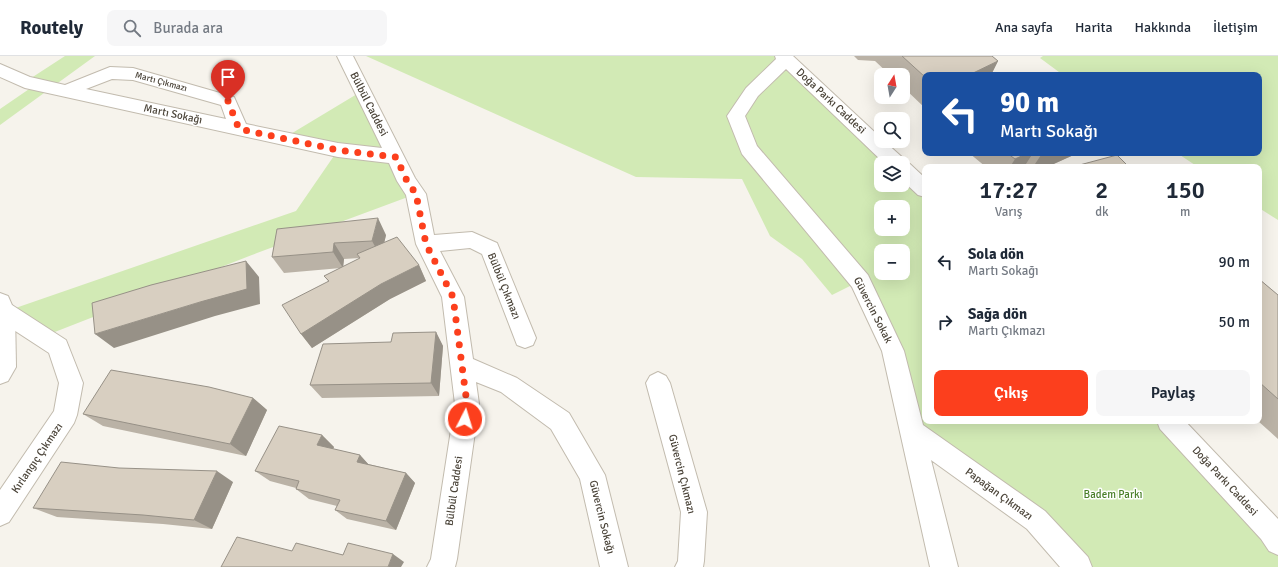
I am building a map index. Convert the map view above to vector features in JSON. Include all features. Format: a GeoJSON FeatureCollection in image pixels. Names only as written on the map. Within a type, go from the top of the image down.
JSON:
{"type":"FeatureCollection","features":[{"type":"Feature","properties":{"kind":"street","name":"Bülbül Caddesi"},"geometry":{"type":"LineString","coordinates":[[345,56],[407,181],[416,194],[426,244],[453,297],[467,404],[441,567]]}},
{"type":"Feature","properties":{"kind":"street","name":"Doğa Parkı Caddesi"},"geometry":{"type":"LineString","coordinates":[[785,58],[889,156]]}},
{"type":"Feature","properties":{"kind":"street","name":"Güvercin Sokak"},"geometry":{"type":"LineString","coordinates":[[785,58],[752,92],[736,116],[749,149],[860,281],[893,351],[944,567]]}},
{"type":"Feature","properties":{"kind":"street","name":"Martı Sokağı"},"geometry":{"type":"LineString","coordinates":[[0,70],[25,82],[338,150],[396,157]]}},
{"type":"Feature","properties":{"kind":"street","name":"Martı Çıkmazı"},"geometry":{"type":"LineString","coordinates":[[66,91],[110,73],[133,74],[228,101],[239,129]]}},
{"type":"Feature","properties":{"kind":"street"},"geometry":{"type":"LineString","coordinates":[[910,176],[922,187]]}},
{"type":"Feature","properties":{"kind":"street","name":"Bülbül Çıkmazı"},"geometry":{"type":"LineString","coordinates":[[426,244],[472,240],[490,249],[525,338]]}},
{"type":"Feature","properties":{"kind":"street"},"geometry":{"type":"LineString","coordinates":[[0,374],[4,367],[2,307]]}},
{"type":"Feature","properties":{"kind":"street","name":"Kırlangıç Çıkmazı"},"geometry":{"type":"LineString","coordinates":[[0,513],[65,415],[71,383],[58,347],[2,307]]}},
{"type":"Feature","properties":{"kind":"street","name":"Güvercin Sokağı"},"geometry":{"type":"LineString","coordinates":[[462,365],[510,386],[560,421],[592,475],[614,567]]}},
{"type":"Feature","properties":{"kind":"street","name":"Güvercin Çıkmazı"},"geometry":{"type":"LineString","coordinates":[[658,383],[694,512],[691,561],[689,567]]}},
{"type":"Feature","properties":{"kind":"street","name":"Doğa Parkı Caddesi"},"geometry":{"type":"LineString","coordinates":[[1172,424],[1275,534]]}},
{"type":"Feature","properties":{"kind":"street","name":"Papağan Çıkmazı"},"geometry":{"type":"LineString","coordinates":[[912,432],[1036,520],[1078,567]]}},
{"type":"Feature","properties":{"kind":"green space"},"geometry":{"type":"Polygon","coordinates":[[[65,56],[95,56],[0,125],[0,109],[35,85],[25,82],[65,56]]]}},
{"type":"Feature","properties":{"kind":"green space","name":"Badem Parkı"},"geometry":{"type":"Polygon","coordinates":[[[366,56],[783,56],[874,142],[874,148],[880,148],[889,156],[874,156],[874,192],[910,192],[910,176],[922,187],[922,424],[1172,424],[1278,542],[1278,567],[1078,567],[912,432],[860,281],[832,295],[802,259],[770,236],[742,179],[636,177],[366,56]]]}},
{"type":"Feature","properties":{"kind":"green space"},"geometry":{"type":"Polygon","coordinates":[[[1043,56],[1278,56],[1278,220],[1262,210],[1262,164],[1194,164],[1182,156],[1262,156],[1262,72],[1059,72],[1040,58],[1043,56]]]}},
{"type":"Feature","properties":{"kind":"green space"},"geometry":{"type":"Polygon","coordinates":[[[362,91],[416,194],[257,253],[42,337],[4,312],[296,211],[338,150],[284,138],[362,91]]]}},
{"type":"Feature","properties":{"kind":"building"},"geometry":{"type":"Polygon","coordinates":[[[902,56],[992,56],[998,61],[975,72],[922,72],[922,74],[902,56]]]}},
{"type":"Feature","properties":{"kind":"building"},"geometry":{"type":"Polygon","coordinates":[[[1011,156],[1022,156],[1015,159],[1011,156]]]}},
{"type":"Feature","properties":{"kind":"building"},"geometry":{"type":"Polygon","coordinates":[[[1118,156],[1126,164],[1083,164],[1118,156]]]}},
{"type":"Feature","properties":{"kind":"building"},"geometry":{"type":"Polygon","coordinates":[[[378,218],[372,241],[334,243],[333,252],[272,257],[277,229],[378,218]]]}},
{"type":"Feature","properties":{"kind":"building"},"geometry":{"type":"Polygon","coordinates":[[[397,237],[419,265],[381,284],[301,334],[282,305],[329,281],[324,276],[360,258],[357,254],[397,237]]]}},
{"type":"Feature","properties":{"kind":"building"},"geometry":{"type":"Polygon","coordinates":[[[246,261],[247,289],[95,334],[92,303],[151,285],[246,261]]]}},
{"type":"Feature","properties":{"kind":"building"},"geometry":{"type":"Polygon","coordinates":[[[1262,282],[1278,295],[1278,399],[1262,385],[1262,282]]]}},
{"type":"Feature","properties":{"kind":"building"},"geometry":{"type":"Polygon","coordinates":[[[436,332],[431,383],[310,385],[323,344],[391,342],[393,333],[436,332]]]}},
{"type":"Feature","properties":{"kind":"building"},"geometry":{"type":"Polygon","coordinates":[[[111,370],[209,387],[253,398],[230,444],[83,414],[111,370]]]}},
{"type":"Feature","properties":{"kind":"building"},"geometry":{"type":"Polygon","coordinates":[[[279,426],[322,435],[317,445],[360,455],[357,462],[406,473],[386,521],[335,510],[340,500],[296,489],[299,481],[255,471],[279,426]]]}},
{"type":"Feature","properties":{"kind":"building"},"geometry":{"type":"Polygon","coordinates":[[[61,462],[119,468],[217,471],[194,520],[33,508],[61,462]]]}},
{"type":"Feature","properties":{"kind":"building"},"geometry":{"type":"Polygon","coordinates":[[[237,537],[292,551],[296,543],[343,555],[348,543],[393,554],[388,567],[221,567],[237,537]]]}},
{"type":"Feature","properties":{"kind":"route"},"geometry":{"type":"LineString","coordinates":[[228,101],[239,129],[338,150],[396,157],[407,181],[416,194],[426,244],[453,297],[467,404],[465,419]]}}]}
